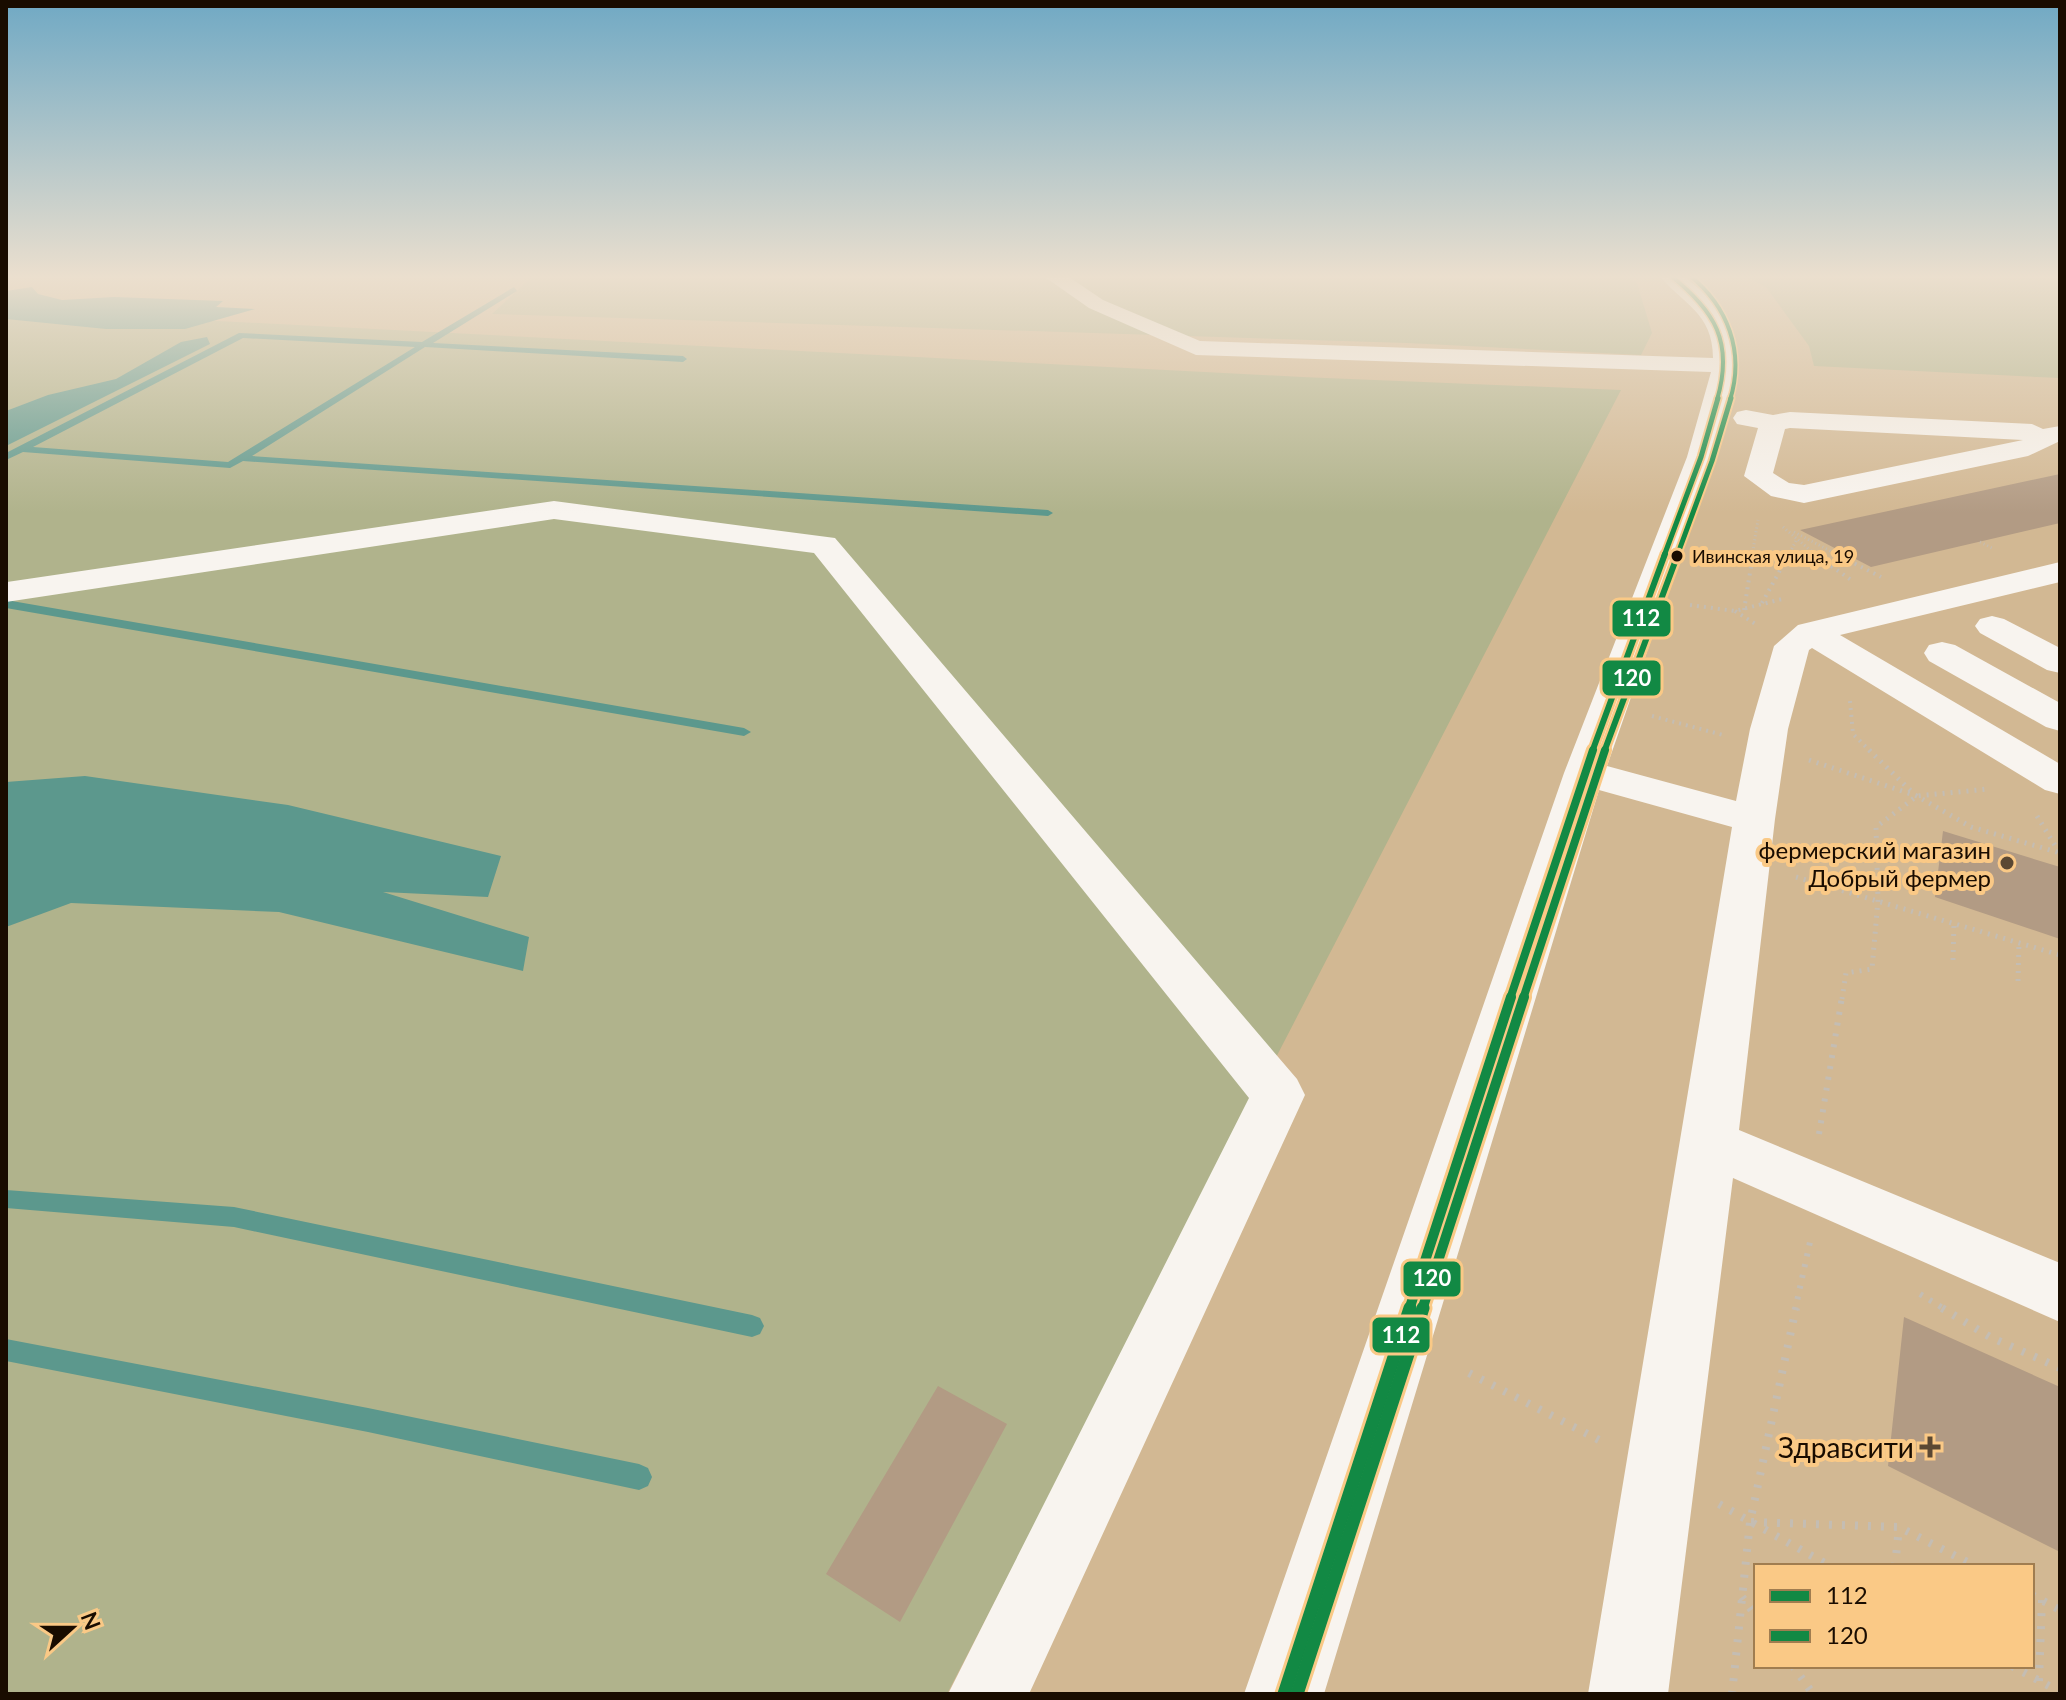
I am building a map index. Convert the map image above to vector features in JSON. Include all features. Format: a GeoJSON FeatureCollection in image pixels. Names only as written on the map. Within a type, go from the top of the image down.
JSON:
{"type":"FeatureCollection","features":[{"type":"Feature","properties":{"kind":"street"},"geometry":{"type":"LineString","coordinates":[[1393,354],[1724,365]]}},
{"type":"Feature","properties":{"kind":"street"},"geometry":{"type":"LineString","coordinates":[[1284,1694],[1584,773],[1701,457],[1721,388],[1725,354]]}},
{"type":"Feature","properties":{"kind":"street"},"geometry":{"type":"LineString","coordinates":[[1713,412],[1773,423],[1790,420],[2055,433],[2028,448],[1804,494],[1781,490],[1758,476],[1773,423]]}},
{"type":"Feature","properties":{"kind":"street"},"geometry":{"type":"LineString","coordinates":[[7,592],[554,510],[824,545],[1278,1095],[988,1694]]}},
{"type":"Feature","properties":{"kind":"street"},"geometry":{"type":"LineString","coordinates":[[1628,1694],[1750,864],[1754,819],[1769,729],[1792,646],[1810,632],[2060,572]]}},
{"type":"Feature","properties":{"kind":"street"},"geometry":{"type":"LineString","coordinates":[[1992,626],[2060,662]]}},
{"type":"Feature","properties":{"kind":"street"},"geometry":{"type":"LineString","coordinates":[[1810,632],[2060,781]]}},
{"type":"Feature","properties":{"kind":"street"},"geometry":{"type":"LineString","coordinates":[[1942,653],[2060,719]]}},
{"type":"Feature","properties":{"kind":"street"},"geometry":{"type":"LineString","coordinates":[[1584,773],[1754,819]]}},
{"type":"Feature","properties":{"kind":"street"},"geometry":{"type":"LineString","coordinates":[[1708,1142],[2060,1293]]}},
{"type":"Feature","properties":{"kind":"path"},"geometry":{"type":"LineString","coordinates":[[1678,603],[1744,610],[1767,483]]}},
{"type":"Feature","properties":{"kind":"path"},"geometry":{"type":"LineString","coordinates":[[1782,526],[1893,583]]}},
{"type":"Feature","properties":{"kind":"path"},"geometry":{"type":"LineString","coordinates":[[1762,604],[1796,541]]}},
{"type":"Feature","properties":{"kind":"path"},"geometry":{"type":"LineString","coordinates":[[1851,695],[1848,706],[1853,734],[1917,796],[1971,827],[2060,853]]}},
{"type":"Feature","properties":{"kind":"path"},"geometry":{"type":"LineString","coordinates":[[1732,1694],[1750,1522],[1813,1229],[1810,1186],[1846,973],[1872,969],[1878,900],[1876,827],[1917,796],[2003,787]]}},
{"type":"Feature","properties":{"kind":"path"},"geometry":{"type":"LineString","coordinates":[[1750,864],[2060,955]]}},
{"type":"Feature","properties":{"kind":"path"},"geometry":{"type":"LineString","coordinates":[[1953,960],[1954,923]]}},
{"type":"Feature","properties":{"kind":"path"},"geometry":{"type":"LineString","coordinates":[[2018,981],[2019,943]]}},
{"type":"Feature","properties":{"kind":"path"},"geometry":{"type":"LineString","coordinates":[[1990,1337],[2060,1368]]}},
{"type":"Feature","properties":{"kind":"path"},"geometry":{"type":"LineString","coordinates":[[1750,1522],[1899,1527],[1971,1564]]}},
{"type":"Feature","properties":{"kind":"path"},"geometry":{"type":"LineString","coordinates":[[1750,1522],[1826,1564]]}},
{"type":"Feature","properties":{"kind":"path"},"geometry":{"type":"LineString","coordinates":[[1895,1564],[1899,1527]]}},
{"type":"Feature","properties":{"kind":"path"},"geometry":{"type":"LineString","coordinates":[[1742,1596],[1754,1613]]}},
{"type":"Feature","properties":{"kind":"path"},"geometry":{"type":"LineString","coordinates":[[2034,1596],[2060,1610]]}},
{"type":"Feature","properties":{"kind":"path"},"geometry":{"type":"LineString","coordinates":[[2039,1681],[2042,1600]]}},
{"type":"Feature","properties":{"kind":"path"},"geometry":{"type":"LineString","coordinates":[[1794,1668],[1813,1694]]}},
{"type":"Feature","properties":{"kind":"path"},"geometry":{"type":"LineString","coordinates":[[2016,1668],[2060,1692]]}},
{"type":"Feature","properties":{"kind":"green space"},"geometry":{"type":"Polygon","coordinates":[[[6,354],[864,354],[1621,390],[947,1694],[6,1694],[6,354]]]}},
{"type":"Feature","properties":{"kind":"green space"},"geometry":{"type":"Polygon","coordinates":[[[1811,354],[2060,354],[2060,378],[1814,366],[1811,354]]]}},
{"type":"Feature","properties":{"kind":"water"},"geometry":{"type":"Polygon","coordinates":[[[159,354],[189,354],[6,446],[6,411],[48,395],[116,379],[159,354]]]}},
{"type":"Feature","properties":{"kind":"water"},"geometry":{"type":"Polygon","coordinates":[[[85,776],[288,805],[501,856],[488,897],[383,892],[529,937],[523,971],[279,912],[71,903],[6,927],[6,782],[85,776]]]}},
{"type":"Feature","properties":{"kind":"building"},"geometry":{"type":"Polygon","coordinates":[[[2060,474],[2060,523],[1871,567],[1800,530],[2060,474]]]}},
{"type":"Feature","properties":{"kind":"building"},"geometry":{"type":"Polygon","coordinates":[[[1943,831],[2060,867],[2060,939],[1935,897],[1943,831]]]}},
{"type":"Feature","properties":{"kind":"building"},"geometry":{"type":"Polygon","coordinates":[[[1904,1317],[2060,1387],[2060,1552],[1888,1466],[1904,1317]]]}},
{"type":"Feature","properties":{"kind":"building"},"geometry":{"type":"Polygon","coordinates":[[[938,1386],[1007,1424],[900,1622],[826,1574],[938,1386]]]}},
{"type":"Feature","properties":{"kind":"waterway"},"geometry":{"type":"LineString","coordinates":[[6,457],[205,354]]}},
{"type":"Feature","properties":{"kind":"waterway"},"geometry":{"type":"LineString","coordinates":[[241,458],[409,354]]}},
{"type":"Feature","properties":{"kind":"waterway"},"geometry":{"type":"LineString","coordinates":[[597,354],[683,359]]}},
{"type":"Feature","properties":{"kind":"waterway"},"geometry":{"type":"LineString","coordinates":[[23,449],[230,465],[241,458]]}},
{"type":"Feature","properties":{"kind":"waterway"},"geometry":{"type":"LineString","coordinates":[[241,458],[1048,513]]}},
{"type":"Feature","properties":{"kind":"waterway"},"geometry":{"type":"LineString","coordinates":[[6,604],[744,732]]}},
{"type":"Feature","properties":{"kind":"waterway"},"geometry":{"type":"LineString","coordinates":[[6,1199],[234,1217],[752,1326]]}},
{"type":"Feature","properties":{"kind":"waterway"},"geometry":{"type":"LineString","coordinates":[[6,1350],[368,1420],[639,1477]]}},
{"type":"Feature","properties":{"kind":"transit line","name":"112"},"geometry":{"type":"LineString","coordinates":[[1284,1694],[1584,773],[1701,457],[1721,388],[1725,354]]}},
{"type":"Feature","properties":{"kind":"transit line","name":"120"},"geometry":{"type":"LineString","coordinates":[[1297,1694],[1595,777],[1712,461],[1733,391],[1737,354]]}},
{"type":"Feature","properties":{"kind":"place","name":"Ивинская улица, 19"},"geometry":{"type":"Point","coordinates":[1677,556]}},
{"type":"Feature","properties":{"kind":"place","name":"фермерский магазин Добрый фермер"},"geometry":{"type":"Point","coordinates":[2007,863]}},
{"type":"Feature","properties":{"kind":"place","name":"Здравсити"},"geometry":{"type":"Point","coordinates":[1930,1447]}}]}
